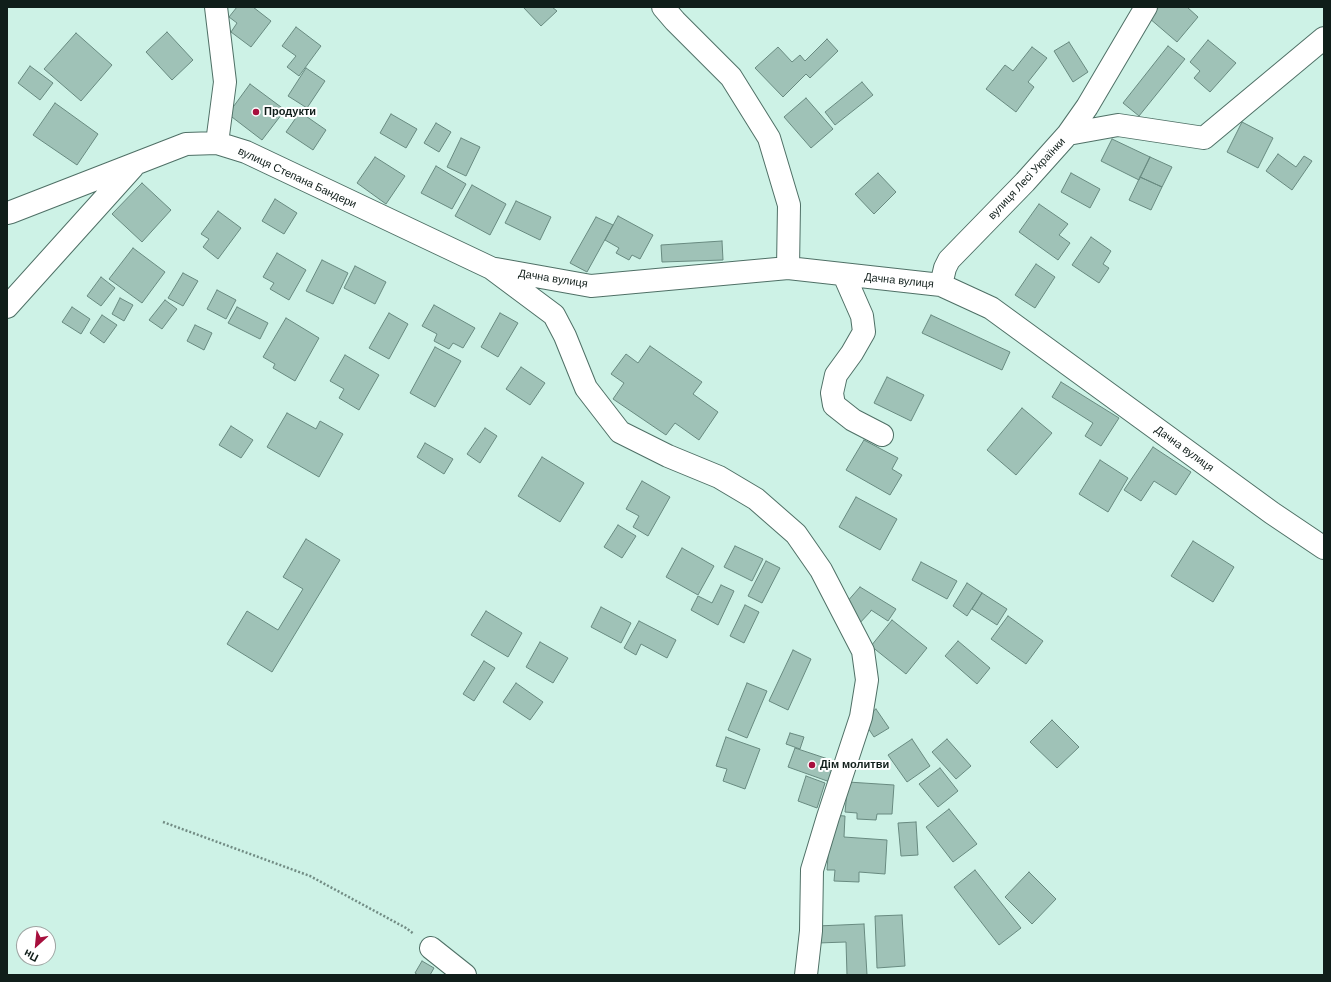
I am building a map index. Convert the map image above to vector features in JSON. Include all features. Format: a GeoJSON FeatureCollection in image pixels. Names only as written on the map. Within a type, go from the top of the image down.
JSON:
{"type":"FeatureCollection","features":[{"type":"Feature","properties":{"kind":"street"},"geometry":{"type":"LineString","coordinates":[[216,7],[224,82],[217,143]]}},
{"type":"Feature","properties":{"kind":"street"},"geometry":{"type":"LineString","coordinates":[[663,7],[731,77],[768,138],[789,205],[788,268]]}},
{"type":"Feature","properties":{"kind":"street"},"geometry":{"type":"LineString","coordinates":[[1068,134],[1087,107],[1146,7]]}},
{"type":"Feature","properties":{"kind":"street","name":"вулиця Лесі Українки"},"geometry":{"type":"LineString","coordinates":[[941,285],[945,268],[949,260],[1025,182],[1068,134],[1118,125],[1204,138],[1324,38]]}},
{"type":"Feature","properties":{"kind":"street","name":"вулиця Степана Бандери"},"geometry":{"type":"LineString","coordinates":[[7,212],[11,212],[186,144],[217,143],[246,152],[491,268]]}},
{"type":"Feature","properties":{"kind":"street"},"geometry":{"type":"LineString","coordinates":[[7,307],[137,163]]}},
{"type":"Feature","properties":{"kind":"street"},"geometry":{"type":"LineString","coordinates":[[491,268],[554,315],[565,336],[586,388],[620,432],[668,456],[719,477],[756,499],[796,534],[821,570],[863,651],[867,680],[861,717],[812,870],[811,930],[806,975]]}},
{"type":"Feature","properties":{"kind":"street","name":"Дачна вулиця"},"geometry":{"type":"LineString","coordinates":[[491,268],[591,286],[788,268],[941,285],[991,308],[1272,513],[1324,548]]}},
{"type":"Feature","properties":{"kind":"street"},"geometry":{"type":"LineString","coordinates":[[844,275],[862,316],[864,332],[852,353],[836,375],[832,392],[834,404],[854,420],[882,436]]}},
{"type":"Feature","properties":{"kind":"street"},"geometry":{"type":"LineString","coordinates":[[431,948],[465,975]]}},
{"type":"Feature","properties":{"kind":"path"},"geometry":{"type":"LineString","coordinates":[[163,822],[310,876],[406,928],[431,948]]}},
{"type":"Feature","properties":{"kind":"building"},"geometry":{"type":"Polygon","coordinates":[[[237,7],[253,7],[271,21],[251,47],[231,32],[237,23],[229,17],[237,7]]]}},
{"type":"Feature","properties":{"kind":"building"},"geometry":{"type":"Polygon","coordinates":[[[523,7],[552,7],[557,11],[541,26],[523,7]]]}},
{"type":"Feature","properties":{"kind":"building"},"geometry":{"type":"Polygon","coordinates":[[[1159,7],[1187,7],[1198,17],[1177,42],[1149,18],[1159,7]]]}},
{"type":"Feature","properties":{"kind":"building"},"geometry":{"type":"Polygon","coordinates":[[[296,27],[321,46],[299,76],[287,67],[296,56],[282,46],[296,27]]]}},
{"type":"Feature","properties":{"kind":"building"},"geometry":{"type":"Polygon","coordinates":[[[167,32],[193,60],[172,80],[146,52],[167,32]]]}},
{"type":"Feature","properties":{"kind":"building"},"geometry":{"type":"Polygon","coordinates":[[[76,33],[112,65],[81,101],[44,69],[76,33]]]}},
{"type":"Feature","properties":{"kind":"building"},"geometry":{"type":"Polygon","coordinates":[[[827,39],[838,51],[810,78],[806,74],[783,97],[755,68],[778,47],[792,62],[800,55],[805,61],[827,39]]]}},
{"type":"Feature","properties":{"kind":"building"},"geometry":{"type":"Polygon","coordinates":[[[1208,40],[1236,63],[1210,92],[1194,78],[1200,71],[1190,62],[1208,40]]]}},
{"type":"Feature","properties":{"kind":"building"},"geometry":{"type":"Polygon","coordinates":[[[1069,42],[1088,72],[1073,82],[1054,51],[1069,42]]]}},
{"type":"Feature","properties":{"kind":"building"},"geometry":{"type":"Polygon","coordinates":[[[1168,46],[1185,59],[1139,116],[1123,103],[1168,46]]]}},
{"type":"Feature","properties":{"kind":"building"},"geometry":{"type":"Polygon","coordinates":[[[1032,47],[1047,58],[1028,82],[1034,87],[1016,112],[986,89],[1005,65],[1013,71],[1032,47]]]}},
{"type":"Feature","properties":{"kind":"building"},"geometry":{"type":"Polygon","coordinates":[[[30,66],[53,83],[40,100],[18,83],[30,66]]]}},
{"type":"Feature","properties":{"kind":"building"},"geometry":{"type":"Polygon","coordinates":[[[306,68],[325,81],[307,108],[288,96],[306,68]]]}},
{"type":"Feature","properties":{"kind":"building"},"geometry":{"type":"Polygon","coordinates":[[[862,82],[873,95],[835,125],[825,112],[862,82]]]}},
{"type":"Feature","properties":{"kind":"building","name":"Продукти"},"geometry":{"type":"Polygon","coordinates":[[[250,84],[285,110],[262,140],[228,114],[250,84]]]}},
{"type":"Feature","properties":{"kind":"building"},"geometry":{"type":"Polygon","coordinates":[[[806,98],[833,129],[811,148],[784,117],[806,98]]]}},
{"type":"Feature","properties":{"kind":"building"},"geometry":{"type":"Polygon","coordinates":[[[55,103],[98,134],[77,165],[33,135],[55,103]]]}},
{"type":"Feature","properties":{"kind":"building"},"geometry":{"type":"Polygon","coordinates":[[[300,112],[326,130],[313,150],[286,132],[300,112]]]}},
{"type":"Feature","properties":{"kind":"building"},"geometry":{"type":"Polygon","coordinates":[[[391,114],[417,129],[406,148],[380,133],[391,114]]]}},
{"type":"Feature","properties":{"kind":"building"},"geometry":{"type":"Polygon","coordinates":[[[1242,122],[1273,138],[1258,168],[1227,152],[1242,122]]]}},
{"type":"Feature","properties":{"kind":"building"},"geometry":{"type":"Polygon","coordinates":[[[436,123],[451,132],[439,152],[424,143],[436,123]]]}},
{"type":"Feature","properties":{"kind":"building"},"geometry":{"type":"Polygon","coordinates":[[[461,138],[480,147],[466,176],[447,167],[461,138]]]}},
{"type":"Feature","properties":{"kind":"building"},"geometry":{"type":"Polygon","coordinates":[[[1112,139],[1150,157],[1139,180],[1101,161],[1112,139]]]}},
{"type":"Feature","properties":{"kind":"building"},"geometry":{"type":"Polygon","coordinates":[[[1278,154],[1296,167],[1304,156],[1312,161],[1292,190],[1266,171],[1278,154]]]}},
{"type":"Feature","properties":{"kind":"building"},"geometry":{"type":"Polygon","coordinates":[[[375,157],[405,176],[386,204],[357,183],[375,157]]]}},
{"type":"Feature","properties":{"kind":"building"},"geometry":{"type":"Polygon","coordinates":[[[1150,157],[1172,167],[1162,187],[1140,177],[1150,157]]]}},
{"type":"Feature","properties":{"kind":"building"},"geometry":{"type":"Polygon","coordinates":[[[436,166],[466,184],[452,209],[421,193],[436,166]]]}},
{"type":"Feature","properties":{"kind":"building"},"geometry":{"type":"Polygon","coordinates":[[[878,173],[896,192],[874,214],[855,194],[878,173]]]}},
{"type":"Feature","properties":{"kind":"building"},"geometry":{"type":"Polygon","coordinates":[[[1071,173],[1100,189],[1090,208],[1061,192],[1071,173]]]}},
{"type":"Feature","properties":{"kind":"building"},"geometry":{"type":"Polygon","coordinates":[[[1140,177],[1162,187],[1151,210],[1129,200],[1140,177]]]}},
{"type":"Feature","properties":{"kind":"building"},"geometry":{"type":"Polygon","coordinates":[[[142,183],[171,210],[142,242],[112,214],[142,183]]]}},
{"type":"Feature","properties":{"kind":"building"},"geometry":{"type":"Polygon","coordinates":[[[472,185],[506,204],[490,235],[455,216],[472,185]]]}},
{"type":"Feature","properties":{"kind":"building"},"geometry":{"type":"Polygon","coordinates":[[[275,199],[297,213],[284,234],[262,221],[275,199]]]}},
{"type":"Feature","properties":{"kind":"building"},"geometry":{"type":"Polygon","coordinates":[[[516,201],[551,217],[540,240],[505,223],[516,201]]]}},
{"type":"Feature","properties":{"kind":"building"},"geometry":{"type":"Polygon","coordinates":[[[1039,204],[1068,224],[1059,235],[1070,243],[1058,260],[1019,232],[1039,204]]]}},
{"type":"Feature","properties":{"kind":"building"},"geometry":{"type":"Polygon","coordinates":[[[218,211],[241,228],[218,259],[203,247],[209,239],[201,234],[218,211]]]}},
{"type":"Feature","properties":{"kind":"building"},"geometry":{"type":"Polygon","coordinates":[[[618,216],[653,235],[640,259],[632,255],[629,260],[616,253],[619,248],[605,240],[618,216]]]}},
{"type":"Feature","properties":{"kind":"building"},"geometry":{"type":"Polygon","coordinates":[[[596,217],[613,225],[587,272],[570,263],[596,217]]]}},
{"type":"Feature","properties":{"kind":"building"},"geometry":{"type":"Polygon","coordinates":[[[1091,237],[1111,251],[1103,264],[1109,268],[1099,283],[1072,265],[1091,237]]]}},
{"type":"Feature","properties":{"kind":"building"},"geometry":{"type":"Polygon","coordinates":[[[722,241],[723,260],[662,262],[661,245],[722,241]]]}},
{"type":"Feature","properties":{"kind":"building"},"geometry":{"type":"Polygon","coordinates":[[[133,248],[165,272],[142,303],[109,279],[133,248]]]}},
{"type":"Feature","properties":{"kind":"building"},"geometry":{"type":"Polygon","coordinates":[[[277,253],[306,270],[289,300],[270,289],[274,283],[263,277],[277,253]]]}},
{"type":"Feature","properties":{"kind":"building"},"geometry":{"type":"Polygon","coordinates":[[[322,260],[348,273],[333,304],[306,291],[322,260]]]}},
{"type":"Feature","properties":{"kind":"building"},"geometry":{"type":"Polygon","coordinates":[[[1036,264],[1055,277],[1035,308],[1015,295],[1036,264]]]}},
{"type":"Feature","properties":{"kind":"building"},"geometry":{"type":"Polygon","coordinates":[[[355,266],[386,282],[375,304],[344,288],[355,266]]]}},
{"type":"Feature","properties":{"kind":"building"},"geometry":{"type":"Polygon","coordinates":[[[183,273],[198,281],[183,306],[168,298],[183,273]]]}},
{"type":"Feature","properties":{"kind":"building"},"geometry":{"type":"Polygon","coordinates":[[[101,277],[115,288],[101,306],[87,296],[101,277]]]}},
{"type":"Feature","properties":{"kind":"building"},"geometry":{"type":"Polygon","coordinates":[[[217,290],[236,300],[226,319],[207,309],[217,290]]]}},
{"type":"Feature","properties":{"kind":"building"},"geometry":{"type":"Polygon","coordinates":[[[120,298],[133,305],[124,321],[112,314],[120,298]]]}},
{"type":"Feature","properties":{"kind":"building"},"geometry":{"type":"Polygon","coordinates":[[[165,300],[177,309],[162,329],[149,320],[165,300]]]}},
{"type":"Feature","properties":{"kind":"building"},"geometry":{"type":"Polygon","coordinates":[[[434,305],[475,328],[463,348],[453,343],[449,349],[434,341],[437,334],[422,326],[434,305]]]}},
{"type":"Feature","properties":{"kind":"building"},"geometry":{"type":"Polygon","coordinates":[[[72,307],[90,319],[81,334],[62,322],[72,307]]]}},
{"type":"Feature","properties":{"kind":"building"},"geometry":{"type":"Polygon","coordinates":[[[237,307],[268,323],[260,339],[228,323],[237,307]]]}},
{"type":"Feature","properties":{"kind":"building"},"geometry":{"type":"Polygon","coordinates":[[[389,313],[408,324],[389,359],[369,348],[389,313]]]}},
{"type":"Feature","properties":{"kind":"building"},"geometry":{"type":"Polygon","coordinates":[[[500,313],[518,323],[498,357],[481,347],[500,313]]]}},
{"type":"Feature","properties":{"kind":"building"},"geometry":{"type":"Polygon","coordinates":[[[102,315],[117,325],[104,343],[90,333],[102,315]]]}},
{"type":"Feature","properties":{"kind":"building"},"geometry":{"type":"Polygon","coordinates":[[[931,315],[1010,352],[1002,370],[922,333],[931,315]]]}},
{"type":"Feature","properties":{"kind":"building"},"geometry":{"type":"Polygon","coordinates":[[[286,318],[319,338],[295,381],[273,368],[275,364],[263,357],[286,318]]]}},
{"type":"Feature","properties":{"kind":"building"},"geometry":{"type":"Polygon","coordinates":[[[195,325],[212,333],[204,350],[187,341],[195,325]]]}},
{"type":"Feature","properties":{"kind":"building"},"geometry":{"type":"Polygon","coordinates":[[[650,346],[702,382],[693,394],[718,412],[699,440],[675,423],[666,435],[613,399],[624,383],[611,374],[626,354],[638,363],[650,346]]]}},
{"type":"Feature","properties":{"kind":"building"},"geometry":{"type":"Polygon","coordinates":[[[435,347],[461,361],[435,407],[410,393],[435,347]]]}},
{"type":"Feature","properties":{"kind":"building"},"geometry":{"type":"Polygon","coordinates":[[[345,355],[379,375],[359,410],[339,398],[344,389],[330,381],[345,355]]]}},
{"type":"Feature","properties":{"kind":"building"},"geometry":{"type":"Polygon","coordinates":[[[521,367],[545,383],[530,405],[506,389],[521,367]]]}},
{"type":"Feature","properties":{"kind":"building"},"geometry":{"type":"Polygon","coordinates":[[[887,377],[924,395],[911,421],[874,403],[887,377]]]}},
{"type":"Feature","properties":{"kind":"building"},"geometry":{"type":"Polygon","coordinates":[[[1061,382],[1119,418],[1101,446],[1085,436],[1093,423],[1052,397],[1061,382]]]}},
{"type":"Feature","properties":{"kind":"building"},"geometry":{"type":"Polygon","coordinates":[[[1022,408],[1052,433],[1016,475],[987,450],[1022,408]]]}},
{"type":"Feature","properties":{"kind":"building"},"geometry":{"type":"Polygon","coordinates":[[[287,413],[316,429],[320,421],[343,434],[319,477],[267,447],[287,413]]]}},
{"type":"Feature","properties":{"kind":"building"},"geometry":{"type":"Polygon","coordinates":[[[231,426],[253,440],[241,458],[219,445],[231,426]]]}},
{"type":"Feature","properties":{"kind":"building"},"geometry":{"type":"Polygon","coordinates":[[[485,428],[497,436],[480,463],[467,454],[485,428]]]}},
{"type":"Feature","properties":{"kind":"building"},"geometry":{"type":"Polygon","coordinates":[[[864,440],[898,458],[892,469],[902,475],[890,495],[846,470],[864,440]]]}},
{"type":"Feature","properties":{"kind":"building"},"geometry":{"type":"Polygon","coordinates":[[[425,443],[453,459],[444,474],[417,457],[425,443]]]}},
{"type":"Feature","properties":{"kind":"building"},"geometry":{"type":"Polygon","coordinates":[[[1153,447],[1191,472],[1176,495],[1154,481],[1141,501],[1124,490],[1153,447]]]}},
{"type":"Feature","properties":{"kind":"building"},"geometry":{"type":"Polygon","coordinates":[[[542,457],[584,483],[560,522],[518,496],[542,457]]]}},
{"type":"Feature","properties":{"kind":"building"},"geometry":{"type":"Polygon","coordinates":[[[1100,460],[1128,478],[1108,512],[1079,494],[1100,460]]]}},
{"type":"Feature","properties":{"kind":"building"},"geometry":{"type":"Polygon","coordinates":[[[642,481],[670,497],[648,536],[633,527],[639,516],[626,509],[642,481]]]}},
{"type":"Feature","properties":{"kind":"building"},"geometry":{"type":"Polygon","coordinates":[[[856,497],[897,519],[880,550],[839,527],[856,497]]]}},
{"type":"Feature","properties":{"kind":"building"},"geometry":{"type":"Polygon","coordinates":[[[618,525],[636,536],[622,558],[604,547],[618,525]]]}},
{"type":"Feature","properties":{"kind":"building"},"geometry":{"type":"Polygon","coordinates":[[[306,539],[340,560],[272,672],[227,644],[247,611],[278,630],[303,589],[283,577],[306,539]]]}},
{"type":"Feature","properties":{"kind":"building"},"geometry":{"type":"Polygon","coordinates":[[[1193,541],[1234,567],[1213,602],[1171,576],[1193,541]]]}},
{"type":"Feature","properties":{"kind":"building"},"geometry":{"type":"Polygon","coordinates":[[[735,546],[763,559],[752,581],[724,567],[735,546]]]}},
{"type":"Feature","properties":{"kind":"building"},"geometry":{"type":"Polygon","coordinates":[[[682,548],[714,566],[698,595],[666,577],[682,548]]]}},
{"type":"Feature","properties":{"kind":"building"},"geometry":{"type":"Polygon","coordinates":[[[766,561],[780,568],[762,603],[748,596],[766,561]]]}},
{"type":"Feature","properties":{"kind":"building"},"geometry":{"type":"Polygon","coordinates":[[[921,562],[957,581],[947,599],[912,580],[921,562]]]}},
{"type":"Feature","properties":{"kind":"building"},"geometry":{"type":"Polygon","coordinates":[[[967,583],[982,593],[967,616],[953,606],[967,583]]]}},
{"type":"Feature","properties":{"kind":"building"},"geometry":{"type":"Polygon","coordinates":[[[721,585],[734,591],[718,625],[691,610],[698,596],[712,603],[721,585]]]}},
{"type":"Feature","properties":{"kind":"building"},"geometry":{"type":"Polygon","coordinates":[[[860,587],[896,609],[888,621],[871,610],[858,625],[846,603],[860,587]]]}},
{"type":"Feature","properties":{"kind":"building"},"geometry":{"type":"Polygon","coordinates":[[[982,593],[1007,609],[997,625],[972,609],[982,593]]]}},
{"type":"Feature","properties":{"kind":"building"},"geometry":{"type":"Polygon","coordinates":[[[745,605],[759,612],[744,643],[730,636],[745,605]]]}},
{"type":"Feature","properties":{"kind":"building"},"geometry":{"type":"Polygon","coordinates":[[[601,607],[631,623],[621,643],[591,627],[601,607]]]}},
{"type":"Feature","properties":{"kind":"building"},"geometry":{"type":"Polygon","coordinates":[[[486,611],[522,633],[508,657],[471,635],[486,611]]]}},
{"type":"Feature","properties":{"kind":"building"},"geometry":{"type":"Polygon","coordinates":[[[1008,616],[1043,641],[1026,664],[991,639],[1008,616]]]}},
{"type":"Feature","properties":{"kind":"building"},"geometry":{"type":"Polygon","coordinates":[[[892,620],[927,648],[906,674],[871,646],[892,620]]]}},
{"type":"Feature","properties":{"kind":"building"},"geometry":{"type":"Polygon","coordinates":[[[639,621],[676,640],[667,658],[641,644],[636,655],[624,648],[639,621]]]}},
{"type":"Feature","properties":{"kind":"building"},"geometry":{"type":"Polygon","coordinates":[[[958,641],[990,668],[977,684],[945,656],[958,641]]]}},
{"type":"Feature","properties":{"kind":"building"},"geometry":{"type":"Polygon","coordinates":[[[540,642],[568,658],[553,683],[526,667],[540,642]]]}},
{"type":"Feature","properties":{"kind":"building"},"geometry":{"type":"Polygon","coordinates":[[[793,650],[811,659],[788,710],[769,701],[793,650]]]}},
{"type":"Feature","properties":{"kind":"building"},"geometry":{"type":"Polygon","coordinates":[[[484,661],[495,668],[474,701],[463,694],[484,661]]]}},
{"type":"Feature","properties":{"kind":"building"},"geometry":{"type":"Polygon","coordinates":[[[516,683],[543,702],[530,720],[503,702],[516,683]]]}},
{"type":"Feature","properties":{"kind":"building"},"geometry":{"type":"Polygon","coordinates":[[[747,683],[767,691],[747,738],[728,730],[747,683]]]}},
{"type":"Feature","properties":{"kind":"building"},"geometry":{"type":"Polygon","coordinates":[[[876,709],[889,728],[874,737],[862,719],[876,709]]]}},
{"type":"Feature","properties":{"kind":"building"},"geometry":{"type":"Polygon","coordinates":[[[1052,720],[1079,747],[1057,768],[1030,742],[1052,720]]]}},
{"type":"Feature","properties":{"kind":"building"},"geometry":{"type":"Polygon","coordinates":[[[790,733],[804,737],[800,749],[786,744],[790,733]]]}},
{"type":"Feature","properties":{"kind":"building"},"geometry":{"type":"Polygon","coordinates":[[[726,737],[760,749],[745,789],[723,781],[727,769],[716,766],[726,737]]]}},
{"type":"Feature","properties":{"kind":"building"},"geometry":{"type":"Polygon","coordinates":[[[912,739],[930,766],[907,782],[888,755],[912,739]]]}},
{"type":"Feature","properties":{"kind":"building"},"geometry":{"type":"Polygon","coordinates":[[[947,739],[971,766],[956,779],[932,752],[947,739]]]}},
{"type":"Feature","properties":{"kind":"building","name":"Дім молитви"},"geometry":{"type":"Polygon","coordinates":[[[795,748],[837,762],[830,782],[788,767],[795,748]]]}},
{"type":"Feature","properties":{"kind":"building"},"geometry":{"type":"Polygon","coordinates":[[[940,768],[958,791],[938,807],[919,784],[940,768]]]}},
{"type":"Feature","properties":{"kind":"building"},"geometry":{"type":"Polygon","coordinates":[[[806,776],[825,783],[817,808],[798,801],[806,776]]]}},
{"type":"Feature","properties":{"kind":"building"},"geometry":{"type":"Polygon","coordinates":[[[848,782],[894,785],[892,814],[877,814],[876,820],[857,819],[857,813],[845,812],[848,782]]]}},
{"type":"Feature","properties":{"kind":"building"},"geometry":{"type":"Polygon","coordinates":[[[949,809],[977,844],[953,862],[926,827],[949,809]]]}},
{"type":"Feature","properties":{"kind":"building"},"geometry":{"type":"Polygon","coordinates":[[[831,815],[845,816],[844,837],[887,840],[885,874],[859,872],[859,882],[834,881],[835,870],[827,870],[831,815]]]}},
{"type":"Feature","properties":{"kind":"building"},"geometry":{"type":"Polygon","coordinates":[[[916,822],[918,855],[901,856],[898,823],[916,822]]]}},
{"type":"Feature","properties":{"kind":"building"},"geometry":{"type":"Polygon","coordinates":[[[975,870],[1021,928],[999,945],[954,887],[975,870]]]}},
{"type":"Feature","properties":{"kind":"building"},"geometry":{"type":"Polygon","coordinates":[[[1029,872],[1056,899],[1032,924],[1005,897],[1029,872]]]}},
{"type":"Feature","properties":{"kind":"building"},"geometry":{"type":"Polygon","coordinates":[[[902,915],[905,966],[877,968],[875,916],[902,915]]]}},
{"type":"Feature","properties":{"kind":"building"},"geometry":{"type":"Polygon","coordinates":[[[864,924],[867,975],[847,975],[846,942],[818,943],[817,926],[864,924]]]}},
{"type":"Feature","properties":{"kind":"building"},"geometry":{"type":"Polygon","coordinates":[[[422,961],[434,968],[430,975],[418,975],[415,973],[422,961]]]}},
{"type":"Feature","properties":{"kind":"place","name":"Продукти"},"geometry":{"type":"Point","coordinates":[256,112]}},
{"type":"Feature","properties":{"kind":"place","name":"Дім молитви"},"geometry":{"type":"Point","coordinates":[812,765]}}]}
